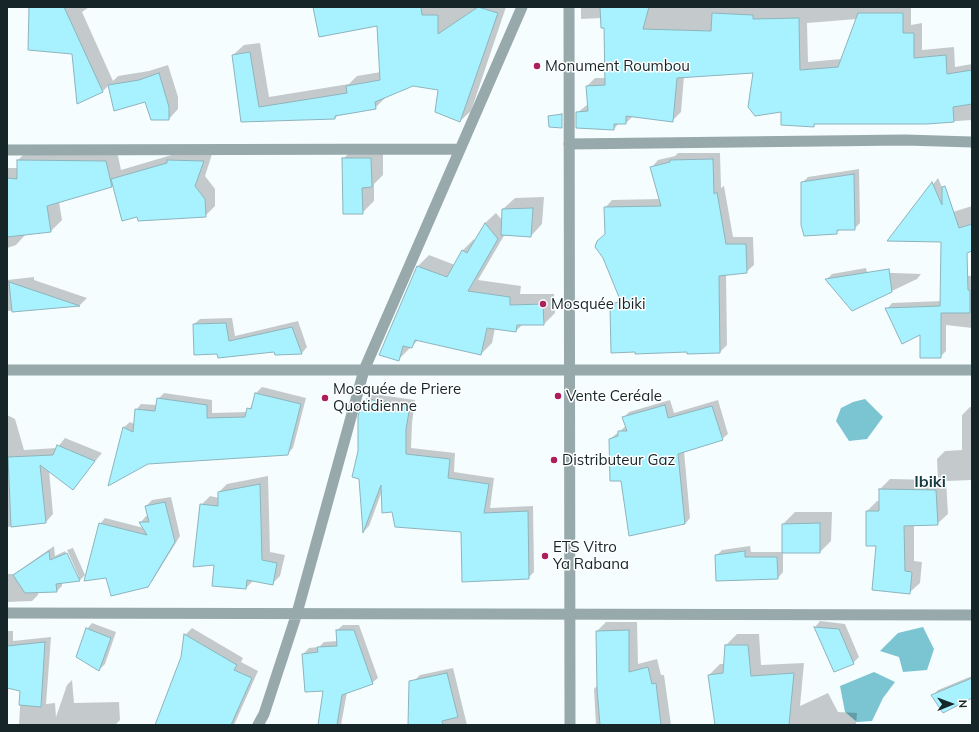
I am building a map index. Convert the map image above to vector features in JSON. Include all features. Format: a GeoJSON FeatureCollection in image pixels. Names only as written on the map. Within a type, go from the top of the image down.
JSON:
{"type":"FeatureCollection","features":[{"type":"Feature","properties":{"kind":"street"},"geometry":{"type":"LineString","coordinates":[[258,725],[264,714],[297,613],[364,370],[522,7]]}},
{"type":"Feature","properties":{"kind":"street"},"geometry":{"type":"LineString","coordinates":[[569,7],[570,725]]}},
{"type":"Feature","properties":{"kind":"street"},"geometry":{"type":"LineString","coordinates":[[569,144],[905,140],[972,142]]}},
{"type":"Feature","properties":{"kind":"street"},"geometry":{"type":"LineString","coordinates":[[7,150],[460,149]]}},
{"type":"Feature","properties":{"kind":"street"},"geometry":{"type":"LineString","coordinates":[[7,370],[972,370]]}},
{"type":"Feature","properties":{"kind":"street"},"geometry":{"type":"LineString","coordinates":[[7,613],[972,615]]}},
{"type":"Feature","properties":{"kind":"shaded area"},"geometry":{"type":"Polygon","coordinates":[[[865,399],[883,417],[867,439],[849,441],[836,421],[841,408],[853,402],[865,399]]]}},
{"type":"Feature","properties":{"kind":"shaded area"},"geometry":{"type":"Polygon","coordinates":[[[923,627],[934,649],[927,670],[903,672],[899,657],[880,651],[898,633],[923,627]]]}},
{"type":"Feature","properties":{"kind":"shaded area"},"geometry":{"type":"Polygon","coordinates":[[[874,672],[895,682],[883,698],[872,721],[857,722],[845,712],[840,686],[874,672]]]}},
{"type":"Feature","properties":{"kind":"building"},"geometry":{"type":"Polygon","coordinates":[[[29,7],[64,7],[103,92],[77,104],[72,54],[28,50],[29,7]]]}},
{"type":"Feature","properties":{"kind":"building"},"geometry":{"type":"Polygon","coordinates":[[[313,7],[421,7],[422,15],[438,15],[438,34],[478,7],[498,13],[460,122],[435,112],[438,90],[413,86],[375,102],[376,109],[335,116],[335,119],[241,122],[232,55],[250,52],[259,107],[347,93],[346,86],[380,80],[377,26],[319,37],[313,7]]]}},
{"type":"Feature","properties":{"kind":"building"},"geometry":{"type":"Polygon","coordinates":[[[600,7],[649,7],[643,29],[711,31],[712,13],[753,15],[753,19],[799,18],[800,70],[838,67],[858,13],[903,13],[903,33],[914,33],[914,58],[946,55],[947,74],[972,70],[972,104],[953,107],[954,122],[927,124],[814,124],[814,127],[781,125],[781,112],[755,116],[748,107],[753,73],[677,78],[673,122],[626,116],[626,124],[614,124],[614,130],[576,128],[576,112],[588,111],[586,86],[605,85],[604,28],[601,28],[600,7]]]}},
{"type":"Feature","properties":{"kind":"building"},"geometry":{"type":"Polygon","coordinates":[[[159,73],[169,107],[169,120],[151,120],[145,102],[114,111],[108,85],[139,80],[159,73]]]}},
{"type":"Feature","properties":{"kind":"building"},"geometry":{"type":"Polygon","coordinates":[[[562,114],[562,128],[549,127],[548,116],[562,114]]]}},
{"type":"Feature","properties":{"kind":"building"},"geometry":{"type":"Polygon","coordinates":[[[342,158],[371,158],[372,187],[362,188],[363,214],[343,214],[342,158]]]}},
{"type":"Feature","properties":{"kind":"building"},"geometry":{"type":"Polygon","coordinates":[[[713,159],[714,194],[717,192],[726,244],[746,244],[747,273],[719,276],[720,353],[611,353],[610,307],[615,306],[614,303],[621,302],[603,258],[595,247],[597,241],[605,234],[604,207],[661,206],[650,167],[670,162],[670,160],[713,159]]]}},
{"type":"Feature","properties":{"kind":"building"},"geometry":{"type":"Polygon","coordinates":[[[17,160],[106,161],[112,187],[47,206],[51,232],[7,237],[7,178],[17,179],[17,160]]]}},
{"type":"Feature","properties":{"kind":"building"},"geometry":{"type":"Polygon","coordinates":[[[167,160],[204,161],[195,186],[205,199],[206,217],[138,221],[137,217],[122,221],[111,179],[167,163],[167,160]]]}},
{"type":"Feature","properties":{"kind":"building"},"geometry":{"type":"Polygon","coordinates":[[[854,174],[855,230],[837,230],[837,234],[804,236],[801,225],[801,182],[854,174]]]}},
{"type":"Feature","properties":{"kind":"building"},"geometry":{"type":"Polygon","coordinates":[[[932,182],[942,205],[942,187],[945,186],[959,228],[972,224],[972,251],[967,253],[970,313],[941,313],[941,358],[920,358],[920,335],[902,344],[885,308],[940,306],[941,242],[887,241],[932,182]]]}},
{"type":"Feature","properties":{"kind":"building"},"geometry":{"type":"Polygon","coordinates":[[[533,208],[531,237],[501,235],[502,209],[533,208]]]}},
{"type":"Feature","properties":{"kind":"building"},"geometry":{"type":"Polygon","coordinates":[[[485,223],[498,239],[468,291],[510,297],[510,305],[543,304],[544,325],[517,325],[516,332],[487,328],[481,355],[415,340],[412,348],[403,346],[399,361],[379,355],[417,266],[447,277],[462,250],[467,253],[485,223]]]}},
{"type":"Feature","properties":{"kind":"building"},"geometry":{"type":"Polygon","coordinates":[[[889,269],[892,292],[852,311],[825,279],[889,269]]]}},
{"type":"Feature","properties":{"kind":"building"},"geometry":{"type":"Polygon","coordinates":[[[9,282],[80,306],[12,312],[9,282]]]}},
{"type":"Feature","properties":{"kind":"building"},"geometry":{"type":"Polygon","coordinates":[[[226,323],[229,341],[292,327],[302,354],[275,355],[274,352],[218,358],[217,354],[194,355],[193,324],[226,323]]]}},
{"type":"Feature","properties":{"kind":"building"},"geometry":{"type":"Polygon","coordinates":[[[255,393],[301,404],[288,455],[148,464],[108,486],[123,427],[133,432],[135,409],[155,411],[157,398],[207,405],[207,418],[245,417],[247,408],[251,409],[255,393]]]}},
{"type":"Feature","properties":{"kind":"building"},"geometry":{"type":"Polygon","coordinates":[[[367,399],[410,406],[406,429],[406,454],[450,459],[448,478],[489,484],[484,513],[528,511],[529,579],[462,582],[461,532],[395,527],[392,512],[382,513],[381,485],[363,533],[359,479],[352,477],[358,451],[358,416],[363,401],[367,401],[367,399]]]}},
{"type":"Feature","properties":{"kind":"building"},"geometry":{"type":"Polygon","coordinates":[[[665,405],[668,418],[712,406],[723,440],[678,454],[685,524],[629,536],[621,481],[610,481],[609,439],[618,436],[618,431],[627,431],[622,417],[665,405]]]}},
{"type":"Feature","properties":{"kind":"building"},"geometry":{"type":"Polygon","coordinates":[[[57,445],[95,461],[73,490],[40,465],[46,523],[11,527],[8,457],[53,455],[57,445]]]}},
{"type":"Feature","properties":{"kind":"building"},"geometry":{"type":"Polygon","coordinates":[[[260,484],[262,560],[277,563],[273,585],[247,580],[246,589],[212,586],[214,565],[193,567],[200,504],[218,506],[218,492],[260,484]]]}},
{"type":"Feature","properties":{"kind":"building"},"geometry":{"type":"Polygon","coordinates":[[[879,489],[936,490],[938,525],[904,526],[905,571],[912,572],[910,594],[872,590],[876,546],[866,546],[866,511],[879,511],[879,489]]]}},
{"type":"Feature","properties":{"kind":"building"},"geometry":{"type":"Polygon","coordinates":[[[165,502],[175,542],[148,587],[111,596],[106,578],[84,581],[99,523],[147,535],[139,522],[149,522],[145,506],[165,502]]]}},
{"type":"Feature","properties":{"kind":"building"},"geometry":{"type":"Polygon","coordinates":[[[820,523],[820,553],[782,553],[782,524],[820,523]]]}},
{"type":"Feature","properties":{"kind":"building"},"geometry":{"type":"Polygon","coordinates":[[[49,551],[50,560],[67,553],[80,581],[56,584],[57,592],[25,593],[13,575],[49,551]]]}},
{"type":"Feature","properties":{"kind":"building"},"geometry":{"type":"Polygon","coordinates":[[[745,551],[745,557],[777,557],[778,579],[716,581],[715,555],[745,551]]]}},
{"type":"Feature","properties":{"kind":"building"},"geometry":{"type":"Polygon","coordinates":[[[814,627],[839,629],[854,664],[834,672],[814,627]]]}},
{"type":"Feature","properties":{"kind":"building"},"geometry":{"type":"Polygon","coordinates":[[[86,628],[111,638],[99,671],[76,657],[86,628]]]}},
{"type":"Feature","properties":{"kind":"building"},"geometry":{"type":"Polygon","coordinates":[[[336,630],[354,630],[373,684],[342,695],[337,725],[318,725],[323,691],[305,692],[302,654],[318,652],[317,647],[337,646],[336,630]]]}},
{"type":"Feature","properties":{"kind":"building"},"geometry":{"type":"Polygon","coordinates":[[[629,630],[629,672],[648,667],[652,684],[656,683],[661,725],[600,725],[597,689],[596,631],[629,630]]]}},
{"type":"Feature","properties":{"kind":"building"},"geometry":{"type":"Polygon","coordinates":[[[184,634],[237,665],[234,670],[252,678],[231,725],[155,725],[181,657],[184,634]]]}},
{"type":"Feature","properties":{"kind":"building"},"geometry":{"type":"Polygon","coordinates":[[[45,642],[41,707],[19,705],[20,691],[7,688],[7,646],[45,642]]]}},
{"type":"Feature","properties":{"kind":"building"},"geometry":{"type":"Polygon","coordinates":[[[725,645],[748,645],[751,676],[794,673],[789,725],[715,725],[708,675],[723,673],[725,645]]]}},
{"type":"Feature","properties":{"kind":"building"},"geometry":{"type":"Polygon","coordinates":[[[447,673],[458,717],[442,721],[443,725],[408,725],[409,681],[447,673]]]}},
{"type":"Feature","properties":{"kind":"building"},"geometry":{"type":"Polygon","coordinates":[[[972,678],[972,698],[943,713],[931,695],[972,678]]]}},
{"type":"Feature","properties":{"kind":"place","name":"Monument Roumbou"},"geometry":{"type":"Point","coordinates":[537,66]}},
{"type":"Feature","properties":{"kind":"place","name":"Mosquée Ibiki"},"geometry":{"type":"Point","coordinates":[543,304]}},
{"type":"Feature","properties":{"kind":"place","name":"Vente Ceréale"},"geometry":{"type":"Point","coordinates":[558,396]}},
{"type":"Feature","properties":{"kind":"place","name":"Mosquée de Priere Quotidienne"},"geometry":{"type":"Point","coordinates":[325,398]}},
{"type":"Feature","properties":{"kind":"place","name":"Distributeur Gaz"},"geometry":{"type":"Point","coordinates":[554,460]}},
{"type":"Feature","properties":{"kind":"place","name":"ETS Vitro Ya Rabana"},"geometry":{"type":"Point","coordinates":[545,556]}},
{"type":"Feature","properties":{"kind":"district","name":"Ibiki"},"geometry":{"type":"Point","coordinates":[930,482]}}]}
